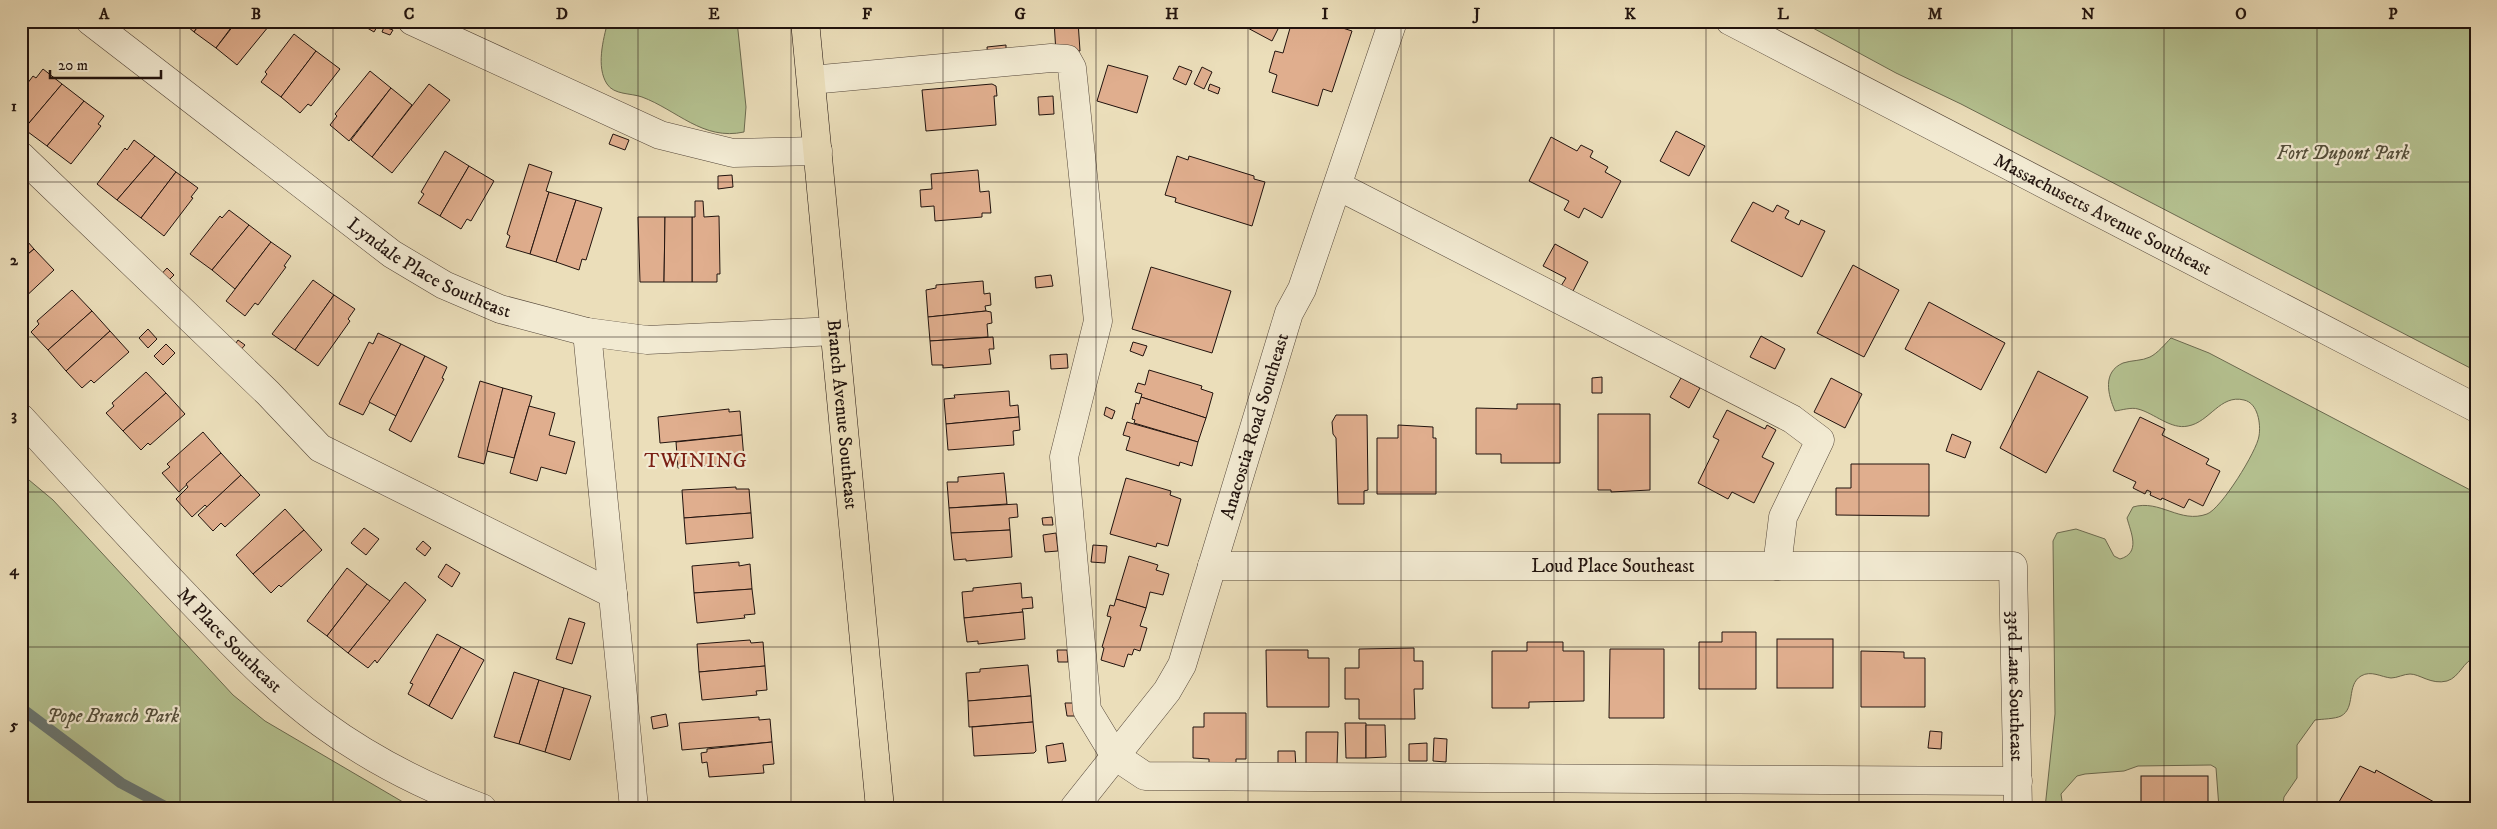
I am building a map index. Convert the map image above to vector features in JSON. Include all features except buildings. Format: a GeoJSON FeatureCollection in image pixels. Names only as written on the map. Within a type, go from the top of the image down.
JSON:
{"type":"FeatureCollection","features":[{"type":"Feature","properties":{"kind":"main road","name":"Branch Avenue Southeast"},"geometry":{"type":"LineString","coordinates":[[805,21],[880,808]]}},
{"type":"Feature","properties":{"kind":"street","name":"Lyndale Place Southeast"},"geometry":{"type":"LineString","coordinates":[[90,21],[392,254],[444,285],[500,309],[587,332],[647,340],[835,330]]}},
{"type":"Feature","properties":{"kind":"street"},"geometry":{"type":"LineString","coordinates":[[412,21],[660,135],[733,153],[818,151]]}},
{"type":"Feature","properties":{"kind":"street","name":"Anacostia Road Southeast"},"geometry":{"type":"LineString","coordinates":[[1074,808],[1167,691],[1182,665],[1288,313],[1302,289],[1393,21]]}},
{"type":"Feature","properties":{"kind":"street","name":"Massachusetts Avenue Southeast"},"geometry":{"type":"LineString","coordinates":[[1730,21],[2476,408]]}},
{"type":"Feature","properties":{"kind":"street"},"geometry":{"type":"LineString","coordinates":[[811,80],[1051,58],[1067,59],[1072,68],[1098,321],[1064,457],[1087,710],[1115,756],[1145,776],[2018,781]]}},
{"type":"Feature","properties":{"kind":"street"},"geometry":{"type":"LineString","coordinates":[[21,156],[268,393],[320,448],[613,594]]}},
{"type":"Feature","properties":{"kind":"street"},"geometry":{"type":"LineString","coordinates":[[1338,186],[1792,419],[1820,440],[1783,516],[1776,566]]}},
{"type":"Feature","properties":{"kind":"street"},"geometry":{"type":"LineString","coordinates":[[587,332],[634,808]]}},
{"type":"Feature","properties":{"kind":"street","name":"M Place Southeast"},"geometry":{"type":"LineString","coordinates":[[21,418],[137,544],[271,683],[322,724],[376,758],[433,788],[482,808]]}},
{"type":"Feature","properties":{"kind":"street","name":"Loud Place Southeast"},"geometry":{"type":"LineString","coordinates":[[1212,566],[2014,566]]}},
{"type":"Feature","properties":{"kind":"street","name":"33rd Lane Southeast"},"geometry":{"type":"LineString","coordinates":[[2014,566],[2018,808]]}},
{"type":"Feature","properties":{"kind":"green space"},"geometry":{"type":"Polygon","coordinates":[[[608,21],[737,21],[746,107],[744,132],[729,134],[703,128],[642,97],[618,92],[610,88],[604,77],[601,62],[608,21]]]}},
{"type":"Feature","properties":{"kind":"green space","name":"Fort Dupont Park"},"geometry":{"type":"Polygon","coordinates":[[[1800,21],[2476,21],[2476,371],[1961,104],[1896,73],[1800,21]]]}},
{"type":"Feature","properties":{"kind":"green space"},"geometry":{"type":"Polygon","coordinates":[[[2171,338],[2209,353],[2476,493],[2476,657],[2468,662],[2451,679],[2441,682],[2431,681],[2414,674],[2391,678],[2372,674],[2361,676],[2356,680],[2346,712],[2338,717],[2315,720],[2297,745],[2297,778],[2284,797],[2283,804],[2285,808],[2219,808],[2216,768],[2211,765],[2138,766],[2124,771],[2077,776],[2061,794],[2063,808],[2045,808],[2055,714],[2053,541],[2057,533],[2076,529],[2105,539],[2114,556],[2120,559],[2131,552],[2133,542],[2127,518],[2133,507],[2152,506],[2188,516],[2207,514],[2221,502],[2238,479],[2252,454],[2259,436],[2258,415],[2253,405],[2244,400],[2228,401],[2196,423],[2182,427],[2175,426],[2136,408],[2115,411],[2110,398],[2108,384],[2112,372],[2123,363],[2150,357],[2159,351],[2171,338]]]}},
{"type":"Feature","properties":{"kind":"green space","name":"Pope Branch Park"},"geometry":{"type":"Polygon","coordinates":[[[21,478],[29,480],[53,500],[233,695],[265,721],[408,805],[417,808],[21,808],[21,478]]]}},
{"type":"Feature","properties":{"kind":"waterway"},"geometry":{"type":"LineString","coordinates":[[21,708],[121,783],[168,808]]}},
{"type":"Feature","properties":{"kind":"district","name":"TWINING"},"geometry":{"type":"Point","coordinates":[696,461]}}]}
